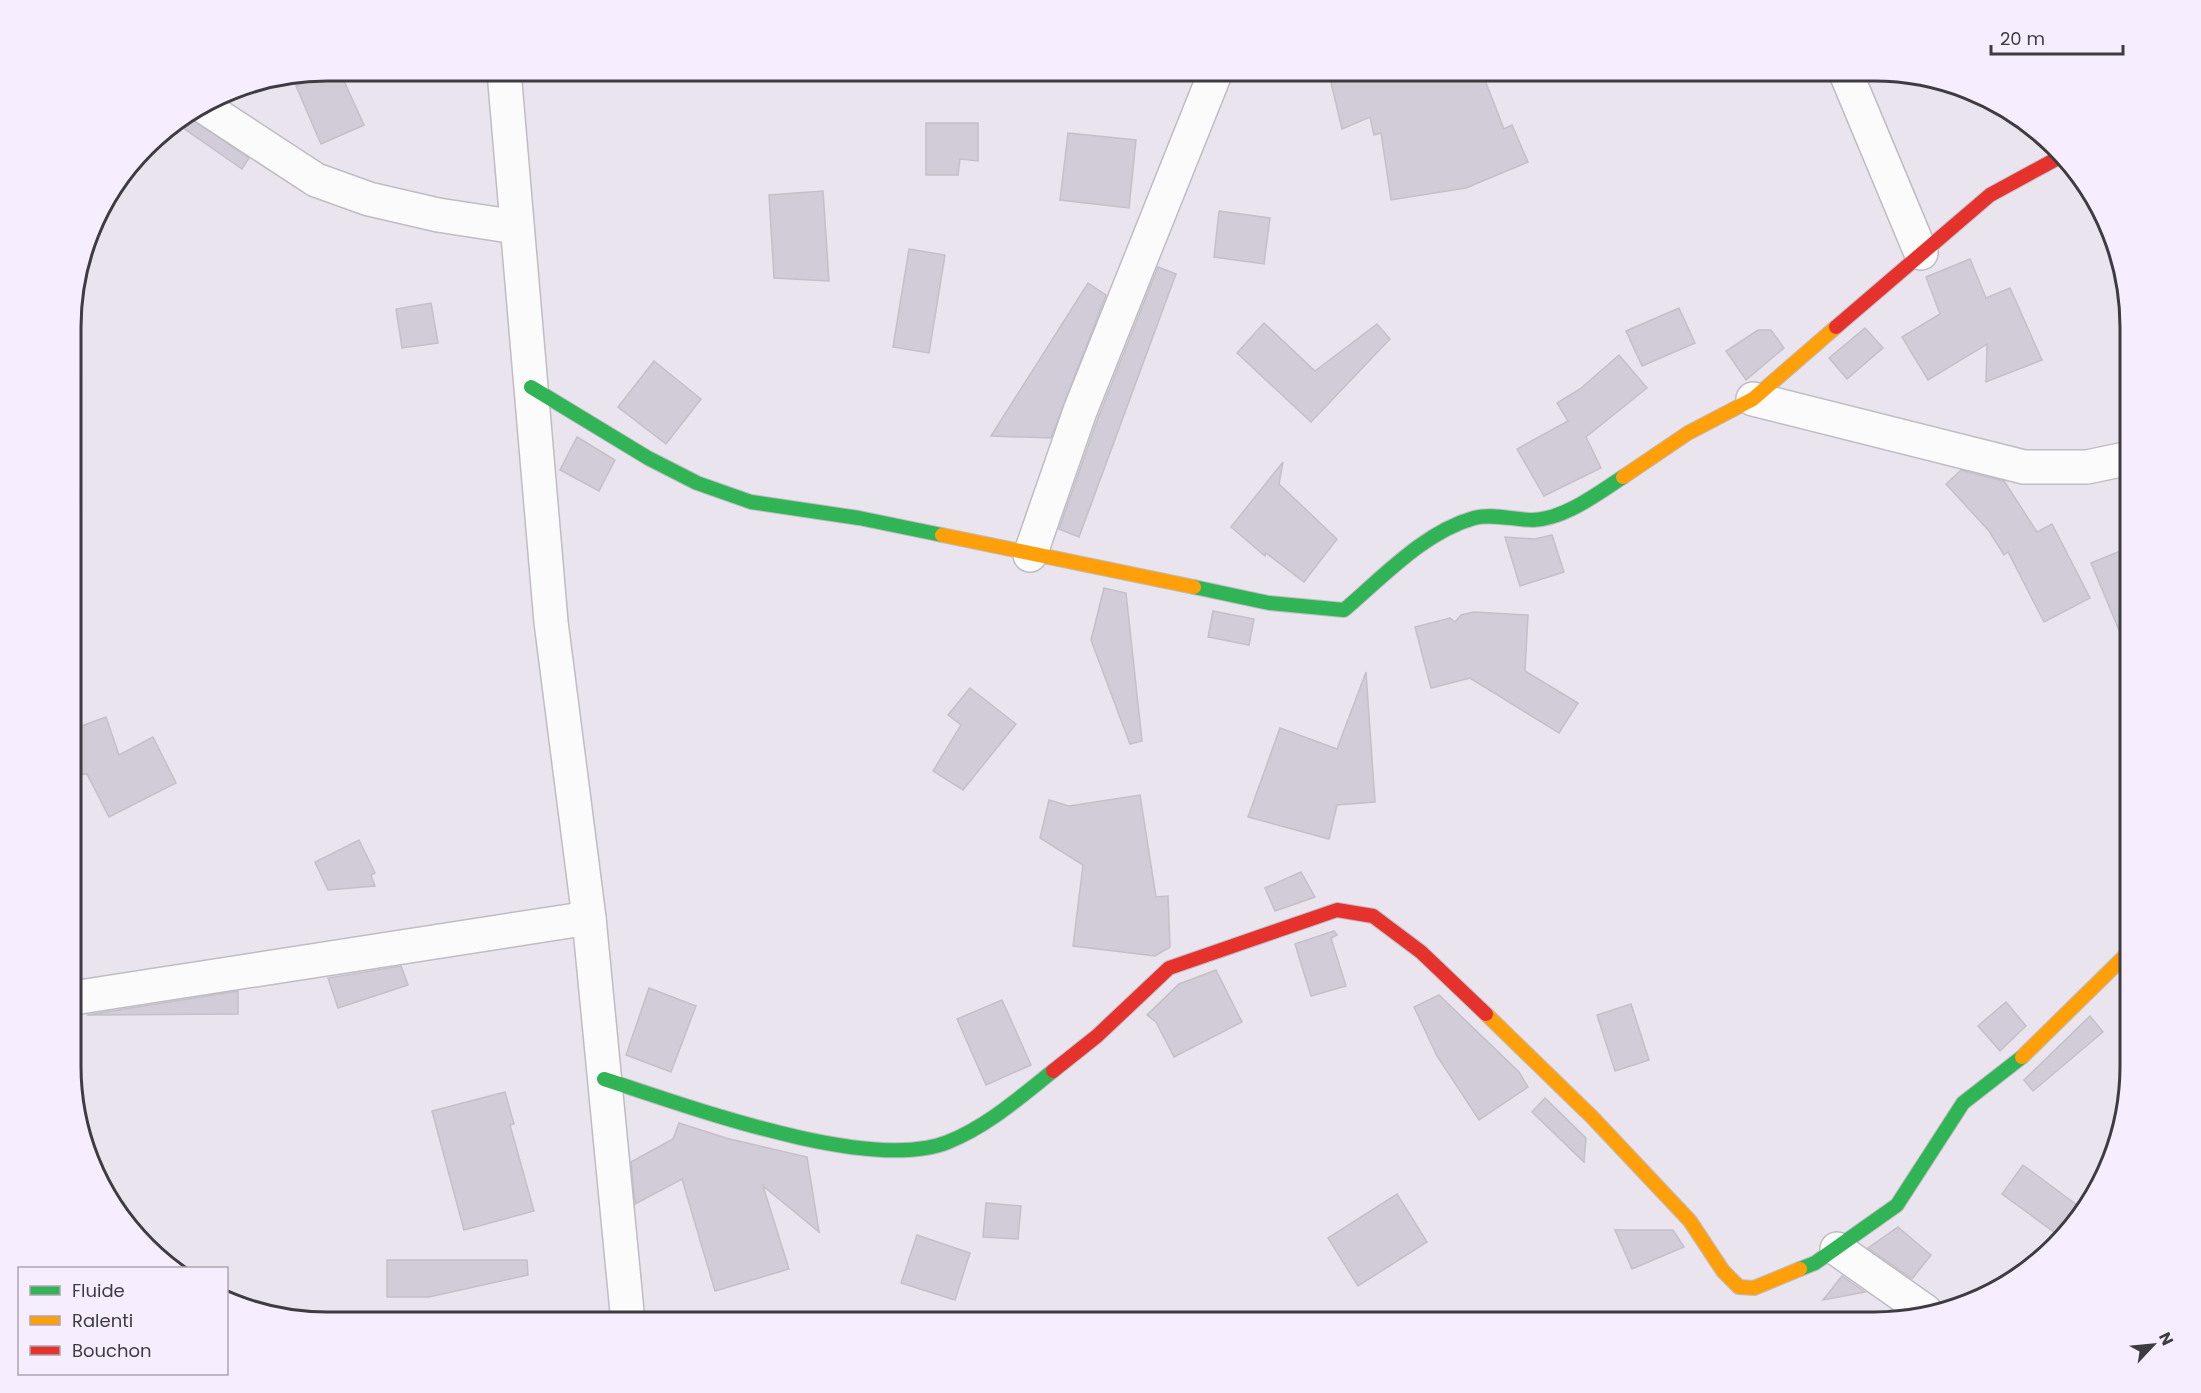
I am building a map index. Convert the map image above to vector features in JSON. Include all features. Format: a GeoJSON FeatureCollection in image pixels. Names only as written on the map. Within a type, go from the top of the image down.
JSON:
{"type":"FeatureCollection","features":[{"type":"Feature","properties":{"kind":"street"},"geometry":{"type":"LineString","coordinates":[[505,81],[550,622],[589,918],[627,1312]]}},
{"type":"Feature","properties":{"kind":"street"},"geometry":{"type":"LineString","coordinates":[[1030,555],[1080,411],[1212,81]]}},
{"type":"Feature","properties":{"kind":"street"},"geometry":{"type":"LineString","coordinates":[[1850,81],[1921,253]]}},
{"type":"Feature","properties":{"kind":"street"},"geometry":{"type":"LineString","coordinates":[[210,111],[316,180],[392,204],[438,215],[517,227]]}},
{"type":"Feature","properties":{"kind":"street"},"geometry":{"type":"LineString","coordinates":[[531,387],[648,458],[697,483],[751,502],[859,518],[1269,603],[1344,610],[1408,555],[1447,529],[1476,517],[1536,520],[1579,506],[1688,433],[1753,399],[1990,195],[2054,160]]}},
{"type":"Feature","properties":{"kind":"street"},"geometry":{"type":"LineString","coordinates":[[1753,399],[2024,467],[2088,467],[2120,460]]}},
{"type":"Feature","properties":{"kind":"street"},"geometry":{"type":"LineString","coordinates":[[604,1079],[740,1122],[848,1147],[916,1151],[948,1142],[998,1115],[1097,1036],[1169,968],[1337,910],[1373,916],[1421,951],[1592,1117],[1690,1221],[1723,1271],[1739,1287],[1754,1288],[1815,1263],[1838,1249],[1897,1205],[1964,1103],[2015,1063],[2120,961]]}},
{"type":"Feature","properties":{"kind":"street"},"geometry":{"type":"LineString","coordinates":[[81,997],[589,918]]}},
{"type":"Feature","properties":{"kind":"street"},"geometry":{"type":"LineString","coordinates":[[1838,1249],[1920,1307]]}},
{"type":"Feature","properties":{"kind":"building"},"geometry":{"type":"Polygon","coordinates":[[[344,81],[364,125],[321,144],[296,86],[304,82],[344,81]]]}},
{"type":"Feature","properties":{"kind":"building"},"geometry":{"type":"Polygon","coordinates":[[[1331,81],[1485,81],[1504,129],[1512,125],[1528,162],[1466,188],[1391,200],[1381,133],[1374,135],[1370,117],[1342,129],[1331,81]]]}},
{"type":"Feature","properties":{"kind":"building"},"geometry":{"type":"Polygon","coordinates":[[[193,120],[249,158],[242,169],[183,128],[193,120]]]}},
{"type":"Feature","properties":{"kind":"building"},"geometry":{"type":"Polygon","coordinates":[[[926,123],[978,123],[978,161],[960,159],[958,175],[926,175],[926,123]]]}},
{"type":"Feature","properties":{"kind":"building"},"geometry":{"type":"Polygon","coordinates":[[[1068,133],[1136,140],[1129,208],[1060,200],[1068,133]]]}},
{"type":"Feature","properties":{"kind":"building"},"geometry":{"type":"Polygon","coordinates":[[[823,191],[829,281],[774,278],[769,195],[823,191]]]}},
{"type":"Feature","properties":{"kind":"building"},"geometry":{"type":"Polygon","coordinates":[[[1219,211],[1270,218],[1264,264],[1214,257],[1219,211]]]}},
{"type":"Feature","properties":{"kind":"building"},"geometry":{"type":"Polygon","coordinates":[[[909,249],[945,255],[929,353],[893,347],[909,249]]]}},
{"type":"Feature","properties":{"kind":"building"},"geometry":{"type":"Polygon","coordinates":[[[1970,259],[1986,298],[2010,288],[2042,360],[1986,382],[1987,344],[1928,380],[1902,337],[1940,314],[1926,277],[1970,259]]]}},
{"type":"Feature","properties":{"kind":"building"},"geometry":{"type":"Polygon","coordinates":[[[1158,267],[1176,274],[1079,537],[1059,529],[1098,418],[1158,267]]]}},
{"type":"Feature","properties":{"kind":"building"},"geometry":{"type":"Polygon","coordinates":[[[1088,283],[1106,295],[1051,438],[991,436],[1088,283]]]}},
{"type":"Feature","properties":{"kind":"building"},"geometry":{"type":"Polygon","coordinates":[[[431,303],[438,343],[402,348],[396,309],[431,303]]]}},
{"type":"Feature","properties":{"kind":"building"},"geometry":{"type":"Polygon","coordinates":[[[1679,308],[1695,343],[1642,366],[1626,331],[1679,308]]]}},
{"type":"Feature","properties":{"kind":"building"},"geometry":{"type":"Polygon","coordinates":[[[1264,323],[1315,371],[1377,324],[1390,339],[1311,422],[1237,353],[1264,323]]]}},
{"type":"Feature","properties":{"kind":"building"},"geometry":{"type":"Polygon","coordinates":[[[1865,328],[1883,348],[1847,379],[1829,358],[1865,328]]]}},
{"type":"Feature","properties":{"kind":"building"},"geometry":{"type":"Polygon","coordinates":[[[1758,330],[1771,330],[1784,348],[1746,380],[1726,351],[1758,330]]]}},
{"type":"Feature","properties":{"kind":"building"},"geometry":{"type":"Polygon","coordinates":[[[1619,355],[1647,388],[1586,437],[1601,468],[1544,496],[1517,449],[1568,421],[1557,403],[1580,389],[1619,355]]]}},
{"type":"Feature","properties":{"kind":"building"},"geometry":{"type":"Polygon","coordinates":[[[654,361],[701,399],[666,444],[618,407],[654,361]]]}},
{"type":"Feature","properties":{"kind":"building"},"geometry":{"type":"Polygon","coordinates":[[[577,437],[615,460],[599,491],[560,470],[577,437]]]}},
{"type":"Feature","properties":{"kind":"building"},"geometry":{"type":"Polygon","coordinates":[[[1283,462],[1279,484],[1337,539],[1304,582],[1266,553],[1265,556],[1231,527],[1283,462]]]}},
{"type":"Feature","properties":{"kind":"building"},"geometry":{"type":"Polygon","coordinates":[[[1961,470],[2004,481],[2037,532],[2052,524],[2090,598],[2044,622],[2008,552],[2004,555],[1989,531],[1946,484],[1961,470]]]}},
{"type":"Feature","properties":{"kind":"building"},"geometry":{"type":"Polygon","coordinates":[[[1552,535],[1564,572],[1520,586],[1505,537],[1535,539],[1552,535]]]}},
{"type":"Feature","properties":{"kind":"building"},"geometry":{"type":"Polygon","coordinates":[[[2120,551],[2120,632],[2091,563],[2120,551]]]}},
{"type":"Feature","properties":{"kind":"building"},"geometry":{"type":"Polygon","coordinates":[[[1104,588],[1126,593],[1142,741],[1130,744],[1091,640],[1104,588]]]}},
{"type":"Feature","properties":{"kind":"building"},"geometry":{"type":"Polygon","coordinates":[[[1213,611],[1254,619],[1249,645],[1208,637],[1213,611]]]}},
{"type":"Feature","properties":{"kind":"building"},"geometry":{"type":"Polygon","coordinates":[[[1474,612],[1528,615],[1525,671],[1578,703],[1559,733],[1470,678],[1431,688],[1415,627],[1450,618],[1455,622],[1461,615],[1474,612]]]}},
{"type":"Feature","properties":{"kind":"building"},"geometry":{"type":"Polygon","coordinates":[[[1366,672],[1375,802],[1337,805],[1329,839],[1248,817],[1280,728],[1337,749],[1366,672]]]}},
{"type":"Feature","properties":{"kind":"building"},"geometry":{"type":"Polygon","coordinates":[[[970,688],[1016,724],[963,790],[933,771],[961,725],[948,715],[970,688]]]}},
{"type":"Feature","properties":{"kind":"building"},"geometry":{"type":"Polygon","coordinates":[[[106,717],[119,755],[153,737],[176,783],[109,817],[87,774],[81,774],[81,726],[106,717]]]}},
{"type":"Feature","properties":{"kind":"building"},"geometry":{"type":"Polygon","coordinates":[[[1140,795],[1156,897],[1168,896],[1170,947],[1155,956],[1073,946],[1083,865],[1040,838],[1049,800],[1069,806],[1140,795]]]}},
{"type":"Feature","properties":{"kind":"building"},"geometry":{"type":"Polygon","coordinates":[[[359,840],[375,873],[371,875],[375,886],[328,890],[315,862],[359,840]]]}},
{"type":"Feature","properties":{"kind":"building"},"geometry":{"type":"Polygon","coordinates":[[[1301,872],[1315,897],[1275,911],[1265,888],[1301,872]]]}},
{"type":"Feature","properties":{"kind":"building"},"geometry":{"type":"Polygon","coordinates":[[[1334,931],[1337,935],[1331,938],[1346,986],[1311,996],[1295,944],[1334,931]]]}},
{"type":"Feature","properties":{"kind":"building"},"geometry":{"type":"Polygon","coordinates":[[[401,966],[408,985],[338,1008],[328,978],[401,966]]]}},
{"type":"Feature","properties":{"kind":"building"},"geometry":{"type":"Polygon","coordinates":[[[1216,970],[1242,1022],[1174,1057],[1156,1022],[1147,1015],[1179,984],[1216,970]]]}},
{"type":"Feature","properties":{"kind":"building"},"geometry":{"type":"Polygon","coordinates":[[[649,988],[696,1006],[671,1072],[626,1055],[649,988]]]}},
{"type":"Feature","properties":{"kind":"building"},"geometry":{"type":"Polygon","coordinates":[[[238,991],[238,1014],[87,1015],[238,991]]]}},
{"type":"Feature","properties":{"kind":"building"},"geometry":{"type":"Polygon","coordinates":[[[1439,995],[1519,1072],[1528,1087],[1479,1120],[1437,1056],[1414,1007],[1439,995]]]}},
{"type":"Feature","properties":{"kind":"building"},"geometry":{"type":"Polygon","coordinates":[[[1002,1000],[1031,1065],[986,1085],[957,1019],[1002,1000]]]}},
{"type":"Feature","properties":{"kind":"building"},"geometry":{"type":"Polygon","coordinates":[[[2006,1002],[2026,1026],[2000,1051],[1978,1026],[2006,1002]]]}},
{"type":"Feature","properties":{"kind":"building"},"geometry":{"type":"Polygon","coordinates":[[[1631,1004],[1649,1060],[1615,1071],[1597,1015],[1631,1004]]]}},
{"type":"Feature","properties":{"kind":"building"},"geometry":{"type":"Polygon","coordinates":[[[2090,1016],[2103,1032],[2033,1091],[2024,1080],[2090,1016]]]}},
{"type":"Feature","properties":{"kind":"building"},"geometry":{"type":"Polygon","coordinates":[[[505,1092],[514,1124],[510,1125],[534,1211],[464,1230],[432,1111],[505,1092]]]}},
{"type":"Feature","properties":{"kind":"building"},"geometry":{"type":"Polygon","coordinates":[[[1545,1098],[1586,1138],[1584,1162],[1532,1112],[1545,1098]]]}},
{"type":"Feature","properties":{"kind":"building"},"geometry":{"type":"Polygon","coordinates":[[[679,1123],[726,1138],[807,1157],[819,1232],[763,1186],[789,1269],[715,1291],[682,1179],[635,1204],[631,1162],[673,1139],[679,1123]]]}},
{"type":"Feature","properties":{"kind":"building"},"geometry":{"type":"Polygon","coordinates":[[[2023,1165],[2077,1205],[2055,1233],[2002,1194],[2023,1165]]]}},
{"type":"Feature","properties":{"kind":"building"},"geometry":{"type":"Polygon","coordinates":[[[1397,1194],[1427,1242],[1358,1286],[1328,1238],[1397,1194]]]}},
{"type":"Feature","properties":{"kind":"building"},"geometry":{"type":"Polygon","coordinates":[[[986,1203],[1021,1206],[1018,1239],[983,1237],[986,1203]]]}},
{"type":"Feature","properties":{"kind":"building"},"geometry":{"type":"Polygon","coordinates":[[[1898,1227],[1931,1255],[1912,1279],[1868,1248],[1898,1227]]]}},
{"type":"Feature","properties":{"kind":"building"},"geometry":{"type":"Polygon","coordinates":[[[1615,1230],[1673,1230],[1684,1247],[1632,1269],[1615,1230]]]}},
{"type":"Feature","properties":{"kind":"building"},"geometry":{"type":"Polygon","coordinates":[[[917,1235],[970,1253],[955,1300],[901,1283],[917,1235]]]}},
{"type":"Feature","properties":{"kind":"building"},"geometry":{"type":"Polygon","coordinates":[[[387,1260],[527,1260],[528,1275],[429,1297],[387,1297],[387,1260]]]}},
{"type":"Feature","properties":{"kind":"building"},"geometry":{"type":"Polygon","coordinates":[[[1842,1276],[1865,1292],[1823,1300],[1842,1276]]]}},
{"type":"Feature","properties":{"kind":"traffic: fast"},"geometry":{"type":"LineString","coordinates":[[531,387],[648,458],[697,483],[751,502],[859,518],[942,535]]}},
{"type":"Feature","properties":{"kind":"traffic: fast"},"geometry":{"type":"LineString","coordinates":[[1194,587],[1269,603],[1344,610],[1405,557],[1438,534],[1456,525],[1474,518],[1495,516],[1545,519],[1581,504],[1623,477]]}},
{"type":"Feature","properties":{"kind":"traffic: fast"},"geometry":{"type":"LineString","coordinates":[[1800,1269],[1815,1263],[1897,1205],[1963,1103],[2022,1057]]}},
{"type":"Feature","properties":{"kind":"traffic: fast"},"geometry":{"type":"LineString","coordinates":[[604,1079],[728,1119],[777,1132],[826,1143],[873,1149],[914,1150],[948,1142],[977,1128],[1053,1071]]}},
{"type":"Feature","properties":{"kind":"traffic: slow"},"geometry":{"type":"LineString","coordinates":[[1623,477],[1688,433],[1753,399],[1836,327]]}},
{"type":"Feature","properties":{"kind":"traffic: slow"},"geometry":{"type":"LineString","coordinates":[[942,535],[1194,587]]}},
{"type":"Feature","properties":{"kind":"traffic: slow"},"geometry":{"type":"LineString","coordinates":[[2022,1057],[2120,961]]}},
{"type":"Feature","properties":{"kind":"traffic: slow"},"geometry":{"type":"LineString","coordinates":[[1486,1014],[1592,1117],[1690,1221],[1723,1271],[1739,1287],[1754,1288],[1800,1269]]}},
{"type":"Feature","properties":{"kind":"traffic: jam"},"geometry":{"type":"LineString","coordinates":[[1836,327],[1990,195],[2054,160]]}},
{"type":"Feature","properties":{"kind":"traffic: jam"},"geometry":{"type":"LineString","coordinates":[[1053,1071],[1097,1036],[1169,968],[1337,910],[1373,916],[1421,952],[1486,1014]]}}]}
